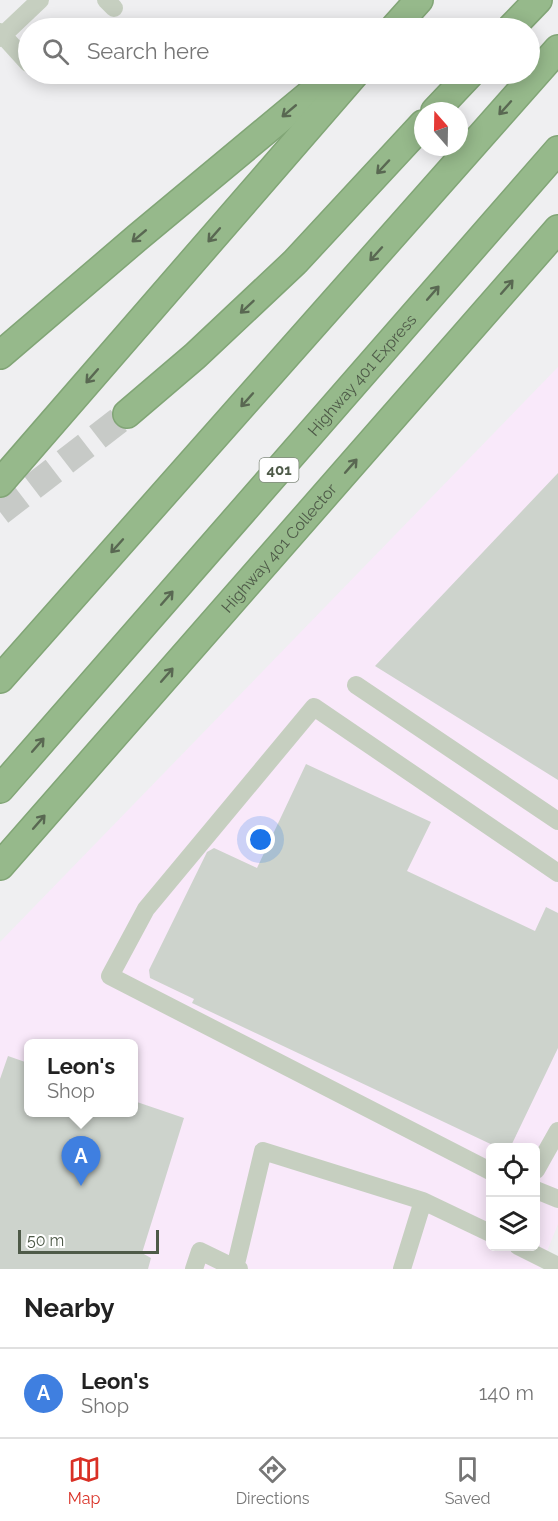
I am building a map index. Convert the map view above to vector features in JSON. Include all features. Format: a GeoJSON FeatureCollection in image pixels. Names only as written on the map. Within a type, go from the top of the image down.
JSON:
{"type":"FeatureCollection","features":[{"type":"Feature","properties":{"kind":"highway"},"geometry":{"type":"LineString","coordinates":[[520,18],[537,0]]}},
{"type":"Feature","properties":{"kind":"highway"},"geometry":{"type":"LineString","coordinates":[[540,69],[558,49]]}},
{"type":"Feature","properties":{"kind":"highway"},"geometry":{"type":"LineString","coordinates":[[0,355],[322,84]]}},
{"type":"Feature","properties":{"kind":"highway"},"geometry":{"type":"LineString","coordinates":[[0,483],[346,84]]}},
{"type":"Feature","properties":{"kind":"highway"},"geometry":{"type":"LineString","coordinates":[[444,102],[461,84]]}},
{"type":"Feature","properties":{"kind":"highway"},"geometry":{"type":"LineString","coordinates":[[0,679],[527,84]]}},
{"type":"Feature","properties":{"kind":"highway"},"geometry":{"type":"LineString","coordinates":[[127,414],[195,356],[295,262],[414,134]]}},
{"type":"Feature","properties":{"kind":"highway","name":"Highway 401 Express"},"geometry":{"type":"LineString","coordinates":[[0,789],[558,150]]}},
{"type":"Feature","properties":{"kind":"highway","name":"Highway 401 Collector"},"geometry":{"type":"LineString","coordinates":[[0,866],[558,229]]}},
{"type":"Feature","properties":{"kind":"lane"},"geometry":{"type":"LineString","coordinates":[[20,18],[40,0]]}},
{"type":"Feature","properties":{"kind":"lane"},"geometry":{"type":"LineString","coordinates":[[18,20],[1,35],[18,53]]}},
{"type":"Feature","properties":{"kind":"lane"},"geometry":{"type":"LineString","coordinates":[[356,685],[558,822]]}},
{"type":"Feature","properties":{"kind":"lane"},"geometry":{"type":"LineString","coordinates":[[486,1169],[110,976],[146,909],[314,707],[558,873]]}},
{"type":"Feature","properties":{"kind":"lane"},"geometry":{"type":"LineString","coordinates":[[540,1163],[558,1131]]}},
{"type":"Feature","properties":{"kind":"lane"},"geometry":{"type":"LineString","coordinates":[[194,1269],[200,1251],[237,1268],[263,1151],[423,1201],[486,1231]]}},
{"type":"Feature","properties":{"kind":"lane"},"geometry":{"type":"LineString","coordinates":[[540,1192],[558,1199]]}},
{"type":"Feature","properties":{"kind":"lane"},"geometry":{"type":"LineString","coordinates":[[402,1269],[423,1201]]}},
{"type":"Feature","properties":{"kind":"lane"},"geometry":{"type":"LineString","coordinates":[[528,1251],[558,1266]]}},
{"type":"Feature","properties":{"kind":"shaded area"},"geometry":{"type":"Polygon","coordinates":[[[558,367],[558,1224],[540,1269],[0,1269],[0,942],[558,367]]]}},
{"type":"Feature","properties":{"kind":"building"},"geometry":{"type":"Polygon","coordinates":[[[558,473],[558,780],[375,666],[558,473]]]}},
{"type":"Feature","properties":{"kind":"building"},"geometry":{"type":"Polygon","coordinates":[[[306,764],[431,822],[407,871],[535,931],[546,907],[558,913],[558,1048],[512,1143],[488,1143],[192,1003],[194,999],[150,978],[149,970],[207,852],[214,848],[257,868],[306,764]]]}},
{"type":"Feature","properties":{"kind":"building"},"geometry":{"type":"Polygon","coordinates":[[[8,1056],[24,1062],[24,1117],[138,1117],[138,1102],[184,1118],[142,1253],[151,1258],[148,1269],[0,1269],[0,1079],[8,1056]]]}},
{"type":"Feature","properties":{"kind":"tunnel"},"geometry":{"type":"LineString","coordinates":[[0,512],[127,414]]}},
{"type":"Feature","properties":{"kind":"place","name":"Leon's"},"geometry":{"type":"Point","coordinates":[81,1186]}}]}
